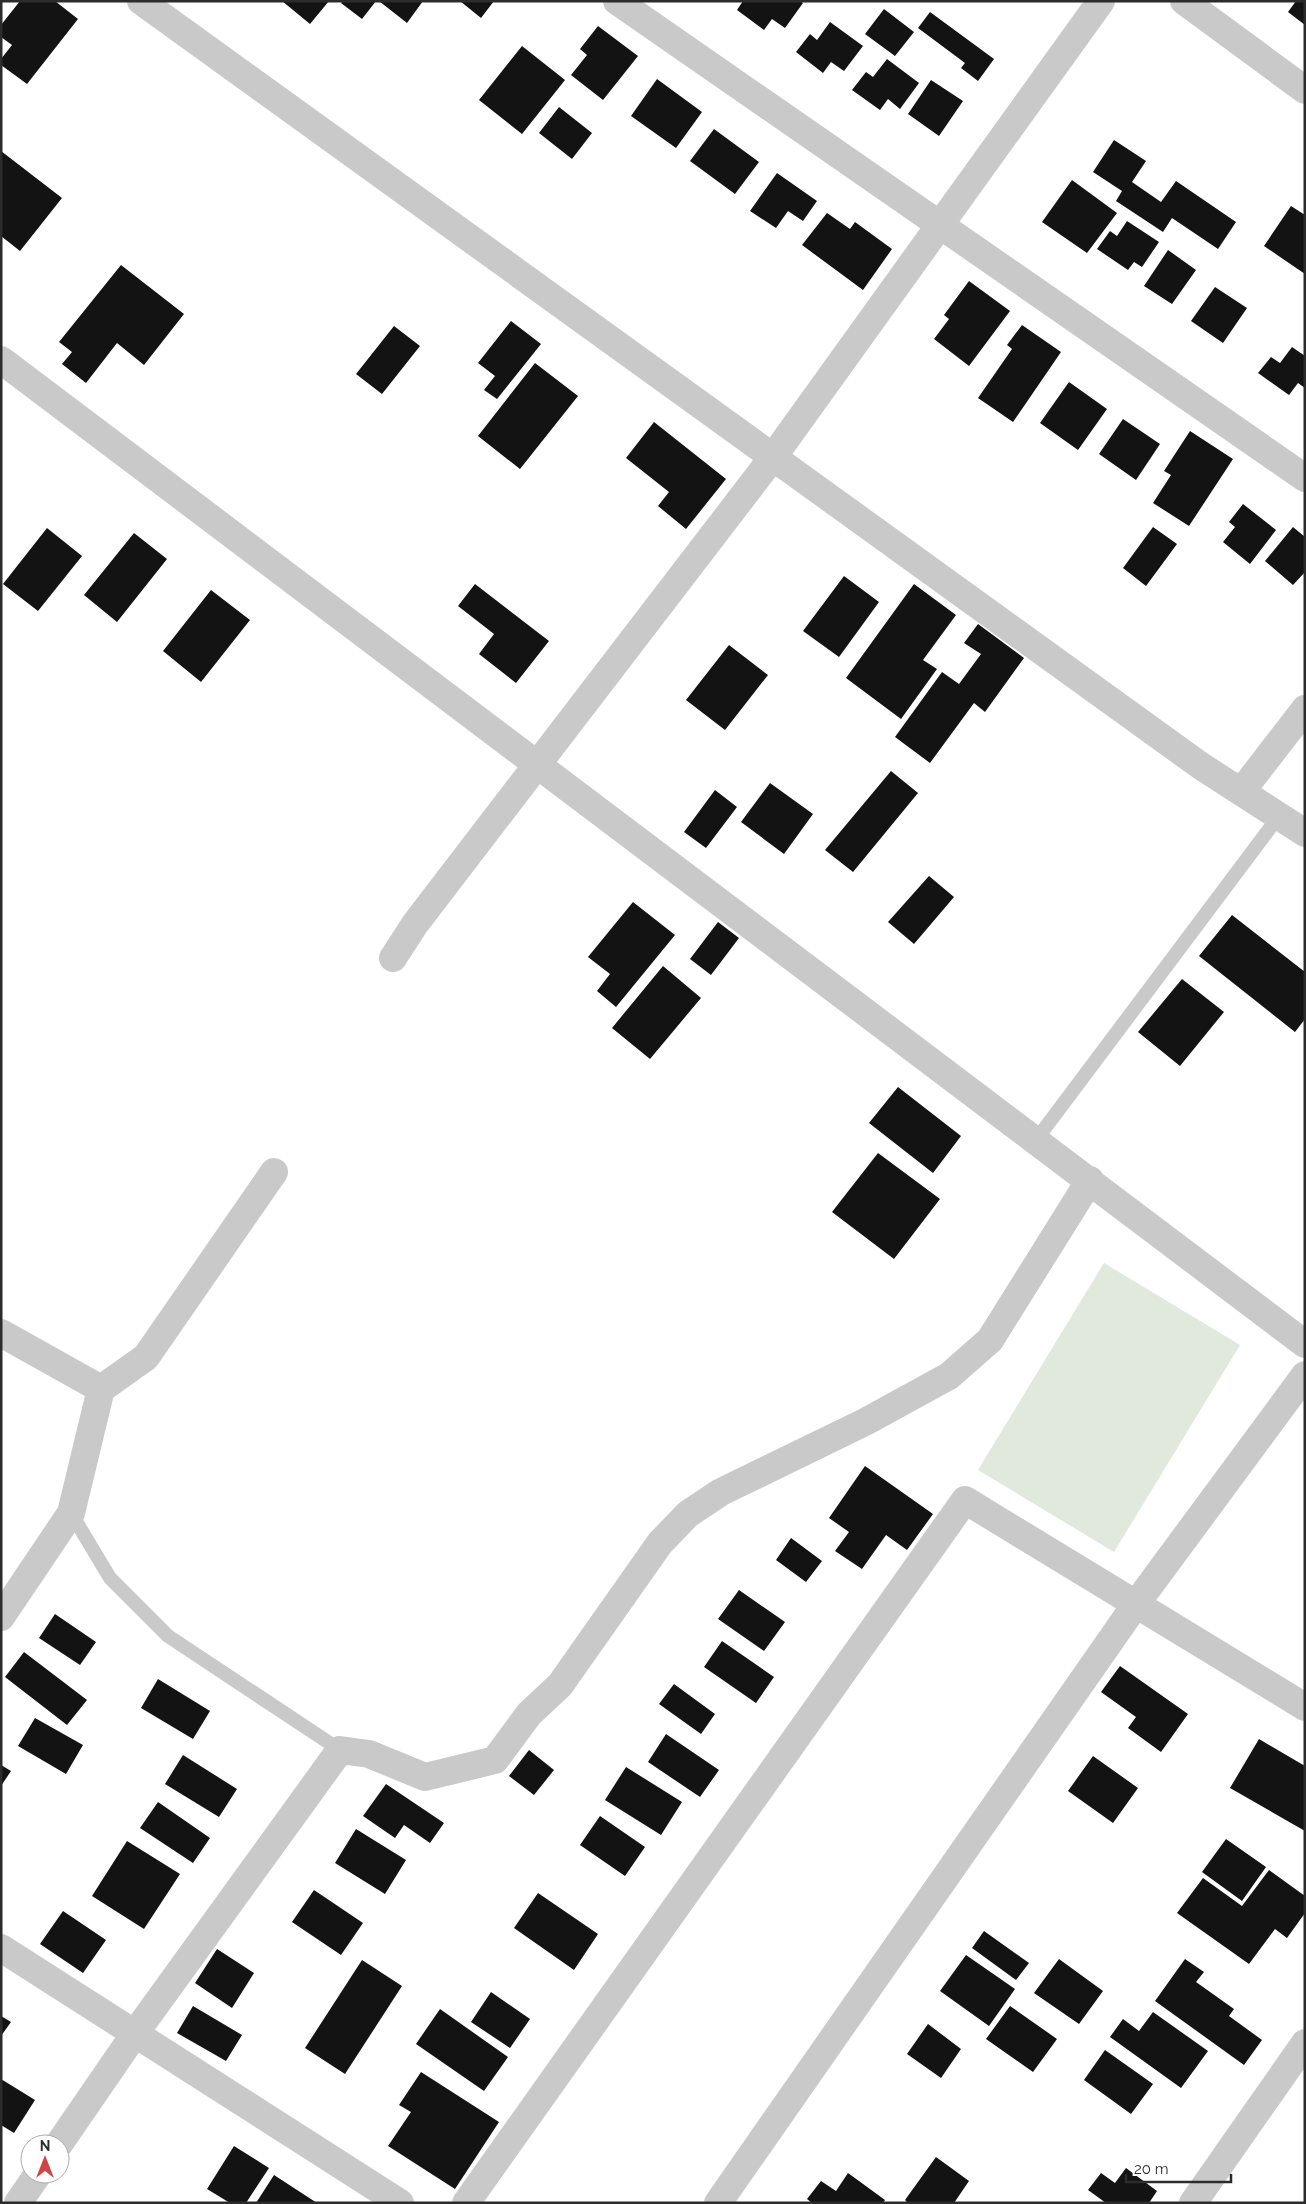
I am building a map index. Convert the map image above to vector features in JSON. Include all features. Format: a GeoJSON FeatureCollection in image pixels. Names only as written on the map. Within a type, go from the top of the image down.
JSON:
{"type":"FeatureCollection","features":[{"type":"Feature","properties":{"kind":"street"},"geometry":{"type":"LineString","coordinates":[[141,1],[1201,766],[1305,833]]}},
{"type":"Feature","properties":{"kind":"street"},"geometry":{"type":"LineString","coordinates":[[618,1],[1305,478]]}},
{"type":"Feature","properties":{"kind":"street"},"geometry":{"type":"LineString","coordinates":[[392,958],[415,924],[773,457],[1101,1]]}},
{"type":"Feature","properties":{"kind":"street"},"geometry":{"type":"LineString","coordinates":[[1184,1],[1305,90]]}},
{"type":"Feature","properties":{"kind":"street"},"geometry":{"type":"LineString","coordinates":[[1,360],[1305,1344]]}},
{"type":"Feature","properties":{"kind":"street"},"geometry":{"type":"LineString","coordinates":[[1241,792],[1305,709]]}},
{"type":"Feature","properties":{"kind":"street"},"geometry":{"type":"LineString","coordinates":[[1,1617],[71,1513],[102,1389],[146,1357],[274,1172]]}},
{"type":"Feature","properties":{"kind":"street"},"geometry":{"type":"LineString","coordinates":[[66,2134],[136,2032],[340,1750],[369,1754],[426,1777],[495,1760],[528,1714],[560,1685],[660,1543],[688,1514],[721,1492],[865,1422],[949,1376],[990,1340],[1090,1180]]}},
{"type":"Feature","properties":{"kind":"street"},"geometry":{"type":"LineString","coordinates":[[1,1333],[102,1389]]}},
{"type":"Feature","properties":{"kind":"street"},"geometry":{"type":"LineString","coordinates":[[718,2203],[1136,1604],[1305,1376]]}},
{"type":"Feature","properties":{"kind":"street"},"geometry":{"type":"LineString","coordinates":[[466,2203],[965,1500],[1305,1707]]}},
{"type":"Feature","properties":{"kind":"street"},"geometry":{"type":"LineString","coordinates":[[1,1948],[136,2032],[400,2203]]}},
{"type":"Feature","properties":{"kind":"street"},"geometry":{"type":"LineString","coordinates":[[1194,2203],[1305,2042]]}},
{"type":"Feature","properties":{"kind":"street"},"geometry":{"type":"LineString","coordinates":[[18,2203],[31,2184]]}},
{"type":"Feature","properties":{"kind":"lane"},"geometry":{"type":"LineString","coordinates":[[1036,1140],[1279,816]]}},
{"type":"Feature","properties":{"kind":"lane"},"geometry":{"type":"LineString","coordinates":[[71,1513],[110,1578],[168,1636],[340,1750]]}},
{"type":"Feature","properties":{"kind":"shaded area"},"geometry":{"type":"Polygon","coordinates":[[[1104,1263],[1240,1345],[1114,1552],[978,1470],[1104,1263]]]}},
{"type":"Feature","properties":{"kind":"building"},"geometry":{"type":"Polygon","coordinates":[[[20,1],[55,1],[78,19],[27,84],[1,65],[1,59],[12,45],[1,37],[1,25],[20,1]]]}},
{"type":"Feature","properties":{"kind":"building"},"geometry":{"type":"Polygon","coordinates":[[[282,1],[329,1],[310,24],[282,1]]]}},
{"type":"Feature","properties":{"kind":"building"},"geometry":{"type":"Polygon","coordinates":[[[343,1],[376,1],[362,19],[341,3],[343,1]]]}},
{"type":"Feature","properties":{"kind":"building"},"geometry":{"type":"Polygon","coordinates":[[[379,1],[423,1],[407,23],[379,1]]]}},
{"type":"Feature","properties":{"kind":"building"},"geometry":{"type":"Polygon","coordinates":[[[460,1],[494,1],[481,18],[460,1]]]}},
{"type":"Feature","properties":{"kind":"building"},"geometry":{"type":"Polygon","coordinates":[[[743,1],[800,1],[803,3],[785,28],[772,19],[764,30],[737,10],[743,1]]]}},
{"type":"Feature","properties":{"kind":"building"},"geometry":{"type":"Polygon","coordinates":[[[1296,1],[1305,1],[1305,25],[1288,12],[1296,1]]]}},
{"type":"Feature","properties":{"kind":"building"},"geometry":{"type":"Polygon","coordinates":[[[884,9],[914,32],[895,56],[865,34],[884,9]]]}},
{"type":"Feature","properties":{"kind":"building"},"geometry":{"type":"Polygon","coordinates":[[[930,12],[994,59],[978,81],[961,68],[965,63],[918,28],[930,12]]]}},
{"type":"Feature","properties":{"kind":"building"},"geometry":{"type":"Polygon","coordinates":[[[830,22],[863,46],[844,71],[831,62],[823,73],[796,52],[810,34],[817,40],[830,22]]]}},
{"type":"Feature","properties":{"kind":"building"},"geometry":{"type":"Polygon","coordinates":[[[598,26],[638,56],[603,100],[571,75],[587,55],[580,49],[598,26]]]}},
{"type":"Feature","properties":{"kind":"building"},"geometry":{"type":"Polygon","coordinates":[[[522,46],[565,80],[522,134],[479,100],[522,46]]]}},
{"type":"Feature","properties":{"kind":"building"},"geometry":{"type":"Polygon","coordinates":[[[887,59],[919,83],[900,109],[888,99],[880,110],[852,90],[866,72],[873,77],[887,59]]]}},
{"type":"Feature","properties":{"kind":"building"},"geometry":{"type":"Polygon","coordinates":[[[657,79],[702,112],[676,148],[631,116],[657,79]]]}},
{"type":"Feature","properties":{"kind":"building"},"geometry":{"type":"Polygon","coordinates":[[[931,80],[963,101],[939,136],[908,114],[931,80]]]}},
{"type":"Feature","properties":{"kind":"building"},"geometry":{"type":"Polygon","coordinates":[[[559,107],[592,133],[572,159],[539,133],[559,107]]]}},
{"type":"Feature","properties":{"kind":"building"},"geometry":{"type":"Polygon","coordinates":[[[714,129],[759,162],[735,194],[690,161],[714,129]]]}},
{"type":"Feature","properties":{"kind":"building"},"geometry":{"type":"Polygon","coordinates":[[[1114,140],[1146,161],[1132,182],[1161,202],[1176,181],[1236,222],[1218,249],[1172,218],[1163,232],[1116,201],[1122,191],[1093,172],[1114,140]]]}},
{"type":"Feature","properties":{"kind":"building"},"geometry":{"type":"Polygon","coordinates":[[[1,151],[62,198],[20,251],[1,236],[1,151]]]}},
{"type":"Feature","properties":{"kind":"building"},"geometry":{"type":"Polygon","coordinates":[[[777,173],[817,201],[803,221],[788,211],[776,228],[750,211],[777,173]]]}},
{"type":"Feature","properties":{"kind":"building"},"geometry":{"type":"Polygon","coordinates":[[[1072,180],[1117,213],[1087,253],[1042,222],[1072,180]]]}},
{"type":"Feature","properties":{"kind":"building"},"geometry":{"type":"Polygon","coordinates":[[[1291,206],[1305,215],[1305,274],[1264,246],[1291,206]]]}},
{"type":"Feature","properties":{"kind":"building"},"geometry":{"type":"Polygon","coordinates":[[[827,213],[850,229],[855,222],[892,249],[863,290],[802,245],[827,213]]]}},
{"type":"Feature","properties":{"kind":"building"},"geometry":{"type":"Polygon","coordinates":[[[1127,221],[1159,242],[1142,267],[1134,262],[1128,270],[1097,249],[1110,231],[1117,236],[1127,221]]]}},
{"type":"Feature","properties":{"kind":"building"},"geometry":{"type":"Polygon","coordinates":[[[1168,250],[1196,270],[1172,304],[1144,286],[1168,250]]]}},
{"type":"Feature","properties":{"kind":"building"},"geometry":{"type":"Polygon","coordinates":[[[121,265],[184,314],[144,365],[117,343],[86,383],[62,364],[72,352],[59,342],[121,265]]]}},
{"type":"Feature","properties":{"kind":"building"},"geometry":{"type":"Polygon","coordinates":[[[969,281],[1010,311],[969,366],[934,339],[949,319],[944,315],[969,281]]]}},
{"type":"Feature","properties":{"kind":"building"},"geometry":{"type":"Polygon","coordinates":[[[1215,287],[1247,308],[1223,343],[1191,321],[1215,287]]]}},
{"type":"Feature","properties":{"kind":"building"},"geometry":{"type":"Polygon","coordinates":[[[511,321],[541,344],[497,399],[484,390],[495,376],[478,363],[511,321]]]}},
{"type":"Feature","properties":{"kind":"building"},"geometry":{"type":"Polygon","coordinates":[[[1022,325],[1061,352],[1013,422],[978,398],[1012,349],[1007,345],[1022,325]]]}},
{"type":"Feature","properties":{"kind":"building"},"geometry":{"type":"Polygon","coordinates":[[[394,326],[420,346],[382,394],[356,374],[394,326]]]}},
{"type":"Feature","properties":{"kind":"building"},"geometry":{"type":"Polygon","coordinates":[[[1292,347],[1305,356],[1305,388],[1298,383],[1289,395],[1258,373],[1271,357],[1280,363],[1292,347]]]}},
{"type":"Feature","properties":{"kind":"building"},"geometry":{"type":"Polygon","coordinates":[[[535,363],[578,396],[520,469],[478,436],[535,363]]]}},
{"type":"Feature","properties":{"kind":"building"},"geometry":{"type":"Polygon","coordinates":[[[1069,382],[1107,409],[1078,450],[1040,423],[1069,382]]]}},
{"type":"Feature","properties":{"kind":"building"},"geometry":{"type":"Polygon","coordinates":[[[1123,419],[1160,444],[1136,480],[1099,454],[1123,419]]]}},
{"type":"Feature","properties":{"kind":"building"},"geometry":{"type":"Polygon","coordinates":[[[654,422],[726,479],[686,529],[658,506],[669,492],[626,458],[654,422]]]}},
{"type":"Feature","properties":{"kind":"building"},"geometry":{"type":"Polygon","coordinates":[[[1190,431],[1233,459],[1189,526],[1153,503],[1171,475],[1164,471],[1190,431]]]}},
{"type":"Feature","properties":{"kind":"building"},"geometry":{"type":"Polygon","coordinates":[[[1243,504],[1276,530],[1250,564],[1223,542],[1235,527],[1229,522],[1243,504]]]}},
{"type":"Feature","properties":{"kind":"building"},"geometry":{"type":"Polygon","coordinates":[[[1153,527],[1177,544],[1146,586],[1123,568],[1153,527]]]}},
{"type":"Feature","properties":{"kind":"building"},"geometry":{"type":"Polygon","coordinates":[[[1293,527],[1305,537],[1305,572],[1293,585],[1265,561],[1293,527]]]}},
{"type":"Feature","properties":{"kind":"building"},"geometry":{"type":"Polygon","coordinates":[[[47,528],[82,556],[38,611],[3,584],[47,528]]]}},
{"type":"Feature","properties":{"kind":"building"},"geometry":{"type":"Polygon","coordinates":[[[134,533],[167,559],[117,622],[84,595],[134,533]]]}},
{"type":"Feature","properties":{"kind":"building"},"geometry":{"type":"Polygon","coordinates":[[[844,576],[879,602],[839,657],[803,631],[844,576]]]}},
{"type":"Feature","properties":{"kind":"building"},"geometry":{"type":"Polygon","coordinates":[[[475,584],[549,641],[516,683],[479,654],[494,634],[458,606],[475,584]]]}},
{"type":"Feature","properties":{"kind":"building"},"geometry":{"type":"Polygon","coordinates":[[[914,584],[956,615],[923,660],[937,669],[901,719],[846,678],[914,584]]]}},
{"type":"Feature","properties":{"kind":"building"},"geometry":{"type":"Polygon","coordinates":[[[211,590],[250,620],[201,682],[163,651],[211,590]]]}},
{"type":"Feature","properties":{"kind":"building"},"geometry":{"type":"Polygon","coordinates":[[[978,624],[1024,658],[985,712],[974,703],[930,763],[895,737],[942,672],[959,684],[981,654],[964,643],[978,624]]]}},
{"type":"Feature","properties":{"kind":"building"},"geometry":{"type":"Polygon","coordinates":[[[729,645],[768,675],[725,730],[686,700],[729,645]]]}},
{"type":"Feature","properties":{"kind":"building"},"geometry":{"type":"Polygon","coordinates":[[[891,771],[918,793],[853,872],[825,850],[891,771]]]}},
{"type":"Feature","properties":{"kind":"building"},"geometry":{"type":"Polygon","coordinates":[[[770,783],[813,814],[784,854],[741,822],[770,783]]]}},
{"type":"Feature","properties":{"kind":"building"},"geometry":{"type":"Polygon","coordinates":[[[715,790],[737,807],[706,848],[684,832],[715,790]]]}},
{"type":"Feature","properties":{"kind":"building"},"geometry":{"type":"Polygon","coordinates":[[[929,876],[954,897],[914,944],[888,922],[929,876]]]}},
{"type":"Feature","properties":{"kind":"building"},"geometry":{"type":"Polygon","coordinates":[[[633,902],[675,935],[616,1007],[597,991],[610,974],[588,957],[633,902]]]}},
{"type":"Feature","properties":{"kind":"building"},"geometry":{"type":"Polygon","coordinates":[[[1232,915],[1305,972],[1305,1019],[1295,1032],[1199,956],[1232,915]]]}},
{"type":"Feature","properties":{"kind":"building"},"geometry":{"type":"Polygon","coordinates":[[[718,922],[739,938],[711,975],[690,959],[718,922]]]}},
{"type":"Feature","properties":{"kind":"building"},"geometry":{"type":"Polygon","coordinates":[[[663,966],[701,998],[650,1059],[612,1028],[663,966]]]}},
{"type":"Feature","properties":{"kind":"building"},"geometry":{"type":"Polygon","coordinates":[[[1182,979],[1224,1012],[1180,1066],[1138,1032],[1182,979]]]}},
{"type":"Feature","properties":{"kind":"building"},"geometry":{"type":"Polygon","coordinates":[[[898,1087],[961,1136],[933,1173],[869,1123],[898,1087]]]}},
{"type":"Feature","properties":{"kind":"building"},"geometry":{"type":"Polygon","coordinates":[[[878,1153],[940,1199],[894,1259],[832,1212],[878,1153]]]}},
{"type":"Feature","properties":{"kind":"building"},"geometry":{"type":"Polygon","coordinates":[[[865,1466],[933,1514],[907,1550],[886,1535],[862,1569],[835,1551],[849,1532],[829,1518],[865,1466]]]}},
{"type":"Feature","properties":{"kind":"building"},"geometry":{"type":"Polygon","coordinates":[[[791,1538],[822,1561],[806,1582],[776,1560],[791,1538]]]}},
{"type":"Feature","properties":{"kind":"building"},"geometry":{"type":"Polygon","coordinates":[[[739,1590],[785,1622],[764,1651],[718,1619],[739,1590]]]}},
{"type":"Feature","properties":{"kind":"building"},"geometry":{"type":"Polygon","coordinates":[[[55,1614],[96,1642],[80,1665],[39,1638],[55,1614]]]}},
{"type":"Feature","properties":{"kind":"building"},"geometry":{"type":"Polygon","coordinates":[[[722,1641],[774,1677],[756,1703],[704,1667],[722,1641]]]}},
{"type":"Feature","properties":{"kind":"building"},"geometry":{"type":"Polygon","coordinates":[[[24,1652],[87,1700],[67,1725],[5,1677],[24,1652]]]}},
{"type":"Feature","properties":{"kind":"building"},"geometry":{"type":"Polygon","coordinates":[[[1120,1666],[1188,1714],[1161,1752],[1128,1728],[1136,1717],[1101,1692],[1120,1666]]]}},
{"type":"Feature","properties":{"kind":"building"},"geometry":{"type":"Polygon","coordinates":[[[158,1679],[210,1711],[193,1739],[141,1708],[158,1679]]]}},
{"type":"Feature","properties":{"kind":"building"},"geometry":{"type":"Polygon","coordinates":[[[674,1684],[715,1714],[701,1734],[659,1704],[674,1684]]]}},
{"type":"Feature","properties":{"kind":"building"},"geometry":{"type":"Polygon","coordinates":[[[35,1718],[83,1745],[66,1774],[18,1746],[35,1718]]]}},
{"type":"Feature","properties":{"kind":"building"},"geometry":{"type":"Polygon","coordinates":[[[666,1734],[719,1770],[700,1797],[648,1762],[666,1734]]]}},
{"type":"Feature","properties":{"kind":"building"},"geometry":{"type":"Polygon","coordinates":[[[1259,1739],[1305,1766],[1305,1831],[1230,1788],[1259,1739]]]}},
{"type":"Feature","properties":{"kind":"building"},"geometry":{"type":"Polygon","coordinates":[[[529,1750],[554,1770],[534,1795],[509,1776],[529,1750]]]}},
{"type":"Feature","properties":{"kind":"building"},"geometry":{"type":"Polygon","coordinates":[[[183,1755],[237,1789],[219,1817],[165,1784],[183,1755]]]}},
{"type":"Feature","properties":{"kind":"building"},"geometry":{"type":"Polygon","coordinates":[[[1093,1756],[1138,1788],[1113,1823],[1068,1791],[1093,1756]]]}},
{"type":"Feature","properties":{"kind":"building"},"geometry":{"type":"Polygon","coordinates":[[[1,1765],[11,1771],[1,1786],[1,1765]]]}},
{"type":"Feature","properties":{"kind":"building"},"geometry":{"type":"Polygon","coordinates":[[[626,1767],[682,1802],[661,1835],[605,1800],[626,1767]]]}},
{"type":"Feature","properties":{"kind":"building"},"geometry":{"type":"Polygon","coordinates":[[[386,1784],[444,1823],[430,1843],[404,1825],[395,1838],[363,1816],[386,1784]]]}},
{"type":"Feature","properties":{"kind":"building"},"geometry":{"type":"Polygon","coordinates":[[[158,1802],[210,1838],[193,1863],[140,1828],[158,1802]]]}},
{"type":"Feature","properties":{"kind":"building"},"geometry":{"type":"Polygon","coordinates":[[[600,1816],[645,1847],[625,1876],[580,1845],[600,1816]]]}},
{"type":"Feature","properties":{"kind":"building"},"geometry":{"type":"Polygon","coordinates":[[[356,1829],[406,1860],[385,1894],[335,1863],[356,1829]]]}},
{"type":"Feature","properties":{"kind":"building"},"geometry":{"type":"Polygon","coordinates":[[[1226,1839],[1266,1867],[1242,1901],[1202,1872],[1226,1839]]]}},
{"type":"Feature","properties":{"kind":"building"},"geometry":{"type":"Polygon","coordinates":[[[127,1841],[180,1874],[144,1929],[92,1896],[127,1841]]]}},
{"type":"Feature","properties":{"kind":"building"},"geometry":{"type":"Polygon","coordinates":[[[1269,1870],[1305,1896],[1305,1913],[1287,1938],[1275,1929],[1249,1964],[1177,1913],[1203,1878],[1242,1906],[1269,1870]]]}},
{"type":"Feature","properties":{"kind":"building"},"geometry":{"type":"Polygon","coordinates":[[[314,1890],[363,1923],[341,1955],[292,1922],[314,1890]]]}},
{"type":"Feature","properties":{"kind":"building"},"geometry":{"type":"Polygon","coordinates":[[[538,1893],[598,1934],[574,1970],[514,1928],[538,1893]]]}},
{"type":"Feature","properties":{"kind":"building"},"geometry":{"type":"Polygon","coordinates":[[[63,1911],[106,1940],[83,1973],[40,1944],[63,1911]]]}},
{"type":"Feature","properties":{"kind":"building"},"geometry":{"type":"Polygon","coordinates":[[[984,1931],[1029,1963],[1016,1980],[972,1948],[984,1931]]]}},
{"type":"Feature","properties":{"kind":"building"},"geometry":{"type":"Polygon","coordinates":[[[217,1949],[254,1973],[232,2008],[195,1983],[217,1949]]]}},
{"type":"Feature","properties":{"kind":"building"},"geometry":{"type":"Polygon","coordinates":[[[966,1955],[1015,1989],[989,2026],[940,1991],[966,1955]]]}},
{"type":"Feature","properties":{"kind":"building"},"geometry":{"type":"Polygon","coordinates":[[[1059,1959],[1103,1991],[1079,2024],[1034,1993],[1059,1959]]]}},
{"type":"Feature","properties":{"kind":"building"},"geometry":{"type":"Polygon","coordinates":[[[1185,1959],[1204,1972],[1196,1982],[1234,2009],[1229,2016],[1262,2040],[1244,2065],[1155,2001],[1185,1959]]]}},
{"type":"Feature","properties":{"kind":"building"},"geometry":{"type":"Polygon","coordinates":[[[362,1960],[402,1986],[345,2074],[305,2048],[362,1960]]]}},
{"type":"Feature","properties":{"kind":"building"},"geometry":{"type":"Polygon","coordinates":[[[491,1992],[530,2019],[510,2048],[471,2022],[491,1992]]]}},
{"type":"Feature","properties":{"kind":"building"},"geometry":{"type":"Polygon","coordinates":[[[193,2006],[242,2035],[226,2061],[177,2033],[193,2006]]]}},
{"type":"Feature","properties":{"kind":"building"},"geometry":{"type":"Polygon","coordinates":[[[1010,2006],[1057,2039],[1033,2072],[986,2039],[1010,2006]]]}},
{"type":"Feature","properties":{"kind":"building"},"geometry":{"type":"Polygon","coordinates":[[[440,2009],[508,2057],[484,2091],[416,2044],[440,2009]]]}},
{"type":"Feature","properties":{"kind":"building"},"geometry":{"type":"Polygon","coordinates":[[[1153,2012],[1208,2051],[1181,2088],[1110,2037],[1123,2019],[1139,2031],[1153,2012]]]}},
{"type":"Feature","properties":{"kind":"building"},"geometry":{"type":"Polygon","coordinates":[[[1,2016],[11,2022],[1,2036],[1,2016]]]}},
{"type":"Feature","properties":{"kind":"building"},"geometry":{"type":"Polygon","coordinates":[[[928,2024],[961,2049],[941,2078],[907,2054],[928,2024]]]}},
{"type":"Feature","properties":{"kind":"building"},"geometry":{"type":"Polygon","coordinates":[[[1105,2050],[1153,2084],[1131,2114],[1084,2080],[1105,2050]]]}},
{"type":"Feature","properties":{"kind":"building"},"geometry":{"type":"Polygon","coordinates":[[[421,2072],[499,2122],[455,2189],[388,2146],[411,2112],[399,2105],[421,2072]]]}},
{"type":"Feature","properties":{"kind":"building"},"geometry":{"type":"Polygon","coordinates":[[[1,2079],[35,2100],[14,2133],[1,2125],[1,2079]]]}},
{"type":"Feature","properties":{"kind":"building"},"geometry":{"type":"Polygon","coordinates":[[[234,2146],[269,2168],[246,2203],[230,2203],[207,2189],[234,2146]]]}},
{"type":"Feature","properties":{"kind":"building"},"geometry":{"type":"Polygon","coordinates":[[[936,2157],[969,2181],[954,2203],[908,2203],[905,2200],[936,2157]]]}},
{"type":"Feature","properties":{"kind":"building"},"geometry":{"type":"Polygon","coordinates":[[[1126,2168],[1157,2191],[1149,2203],[1106,2203],[1088,2190],[1101,2173],[1115,2183],[1126,2168]]]}},
{"type":"Feature","properties":{"kind":"building"},"geometry":{"type":"Polygon","coordinates":[[[848,2173],[885,2200],[883,2203],[812,2203],[807,2199],[821,2181],[836,2191],[848,2173]]]}},
{"type":"Feature","properties":{"kind":"building"},"geometry":{"type":"Polygon","coordinates":[[[274,2175],[317,2203],[256,2203],[274,2175]]]}}]}
